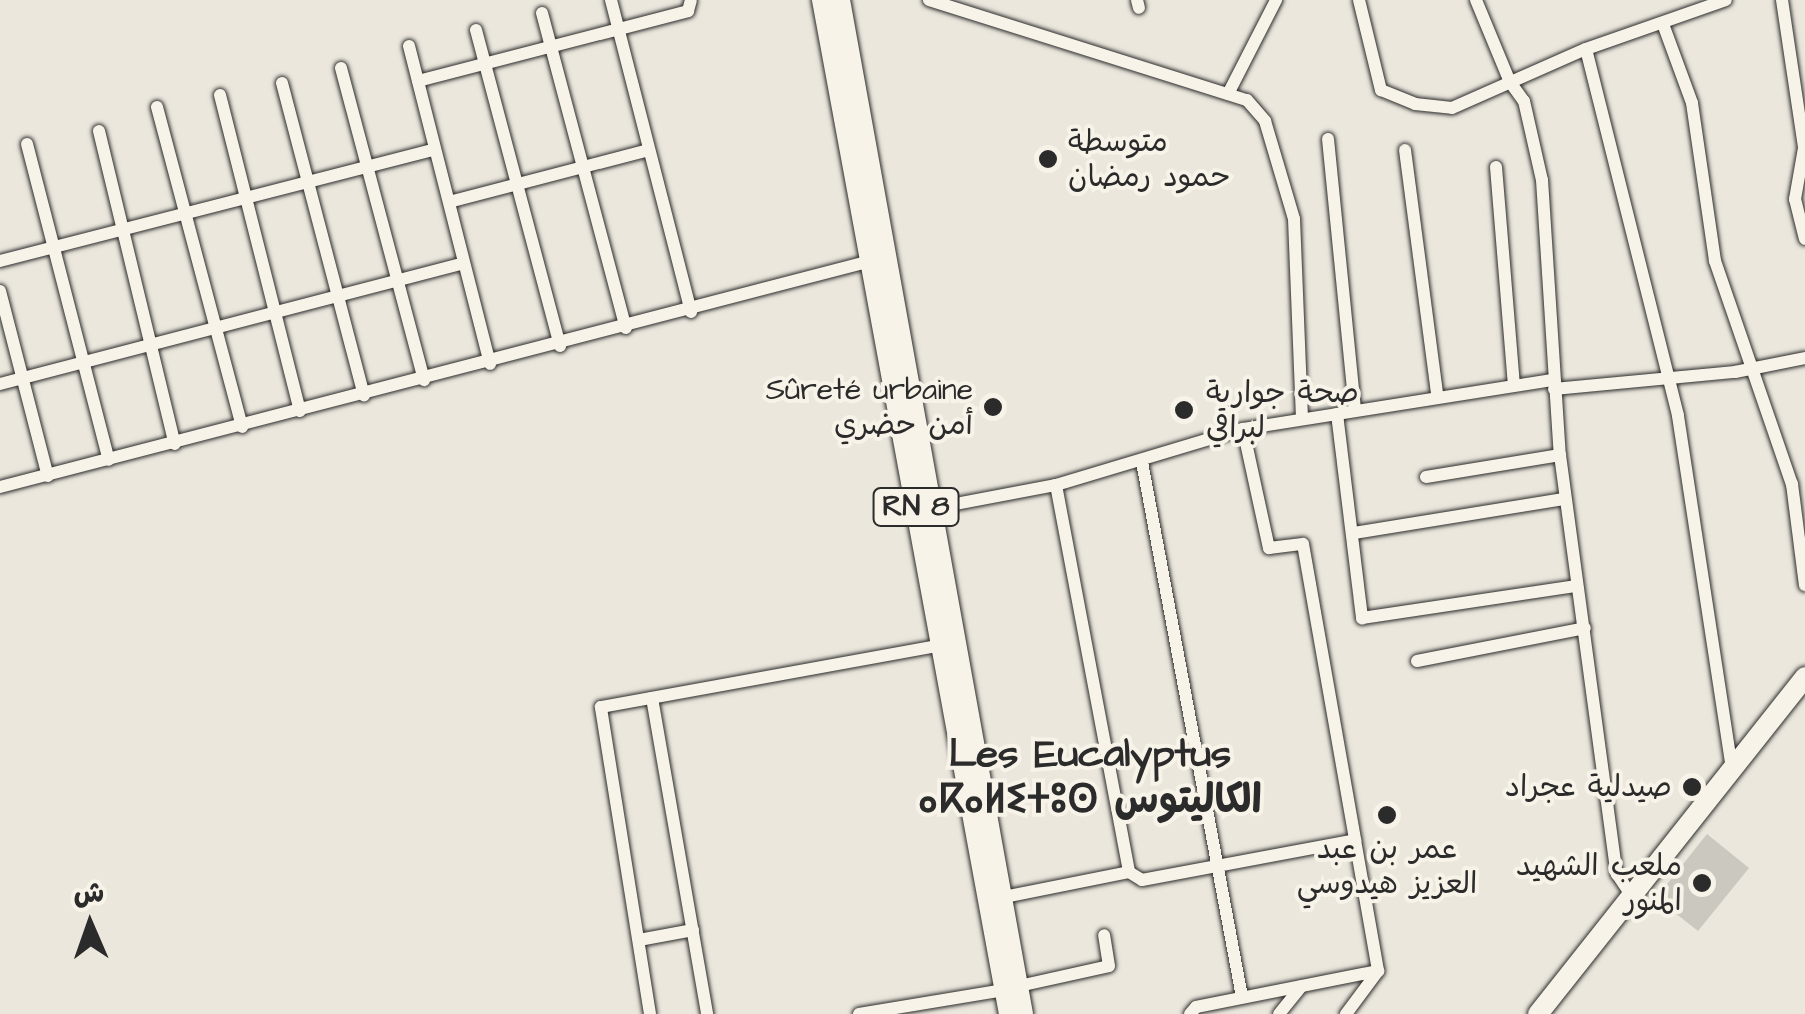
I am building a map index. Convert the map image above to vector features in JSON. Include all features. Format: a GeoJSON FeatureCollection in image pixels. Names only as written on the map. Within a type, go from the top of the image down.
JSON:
{"type":"FeatureCollection","features":[{"type":"Feature","properties":{"kind":"main road","name":"RN 8"},"geometry":{"type":"LineString","coordinates":[[822,0],[870,261],[1004,897],[1011,988],[1009,1014]]}},
{"type":"Feature","properties":{"kind":"main road","name":"RN 8"},"geometry":{"type":"LineString","coordinates":[[840,0],[923,510],[941,646],[1011,988],[1023,1014]]}},
{"type":"Feature","properties":{"kind":"main road"},"geometry":{"type":"LineString","coordinates":[[1538,1014],[1805,678]]}},
{"type":"Feature","properties":{"kind":"street"},"geometry":{"type":"LineString","coordinates":[[611,0],[691,312]]}},
{"type":"Feature","properties":{"kind":"street"},"geometry":{"type":"LineString","coordinates":[[418,80],[688,12],[691,0]]}},
{"type":"Feature","properties":{"kind":"street"},"geometry":{"type":"LineString","coordinates":[[929,0],[1247,100],[1265,120],[1287,191],[1302,419]]}},
{"type":"Feature","properties":{"kind":"street"},"geometry":{"type":"LineString","coordinates":[[1228,94],[1276,0]]}},
{"type":"Feature","properties":{"kind":"street"},"geometry":{"type":"LineString","coordinates":[[1360,0],[1381,90],[1415,104],[1452,108],[1586,50],[1726,0]]}},
{"type":"Feature","properties":{"kind":"street"},"geometry":{"type":"LineString","coordinates":[[1476,0],[1510,82],[1524,101],[1542,180],[1560,456],[1618,874],[1630,895]]}},
{"type":"Feature","properties":{"kind":"street"},"geometry":{"type":"LineString","coordinates":[[1782,0],[1804,148],[1795,199],[1805,239]]}},
{"type":"Feature","properties":{"kind":"street"},"geometry":{"type":"LineString","coordinates":[[542,14],[626,328]]}},
{"type":"Feature","properties":{"kind":"street"},"geometry":{"type":"LineString","coordinates":[[1663,24],[1692,103],[1716,261],[1792,484],[1805,586]]}},
{"type":"Feature","properties":{"kind":"street"},"geometry":{"type":"LineString","coordinates":[[476,30],[560,346]]}},
{"type":"Feature","properties":{"kind":"street"},"geometry":{"type":"LineString","coordinates":[[409,46],[490,364]]}},
{"type":"Feature","properties":{"kind":"street"},"geometry":{"type":"LineString","coordinates":[[1586,50],[1688,466],[1732,770]]}},
{"type":"Feature","properties":{"kind":"street"},"geometry":{"type":"LineString","coordinates":[[341,68],[424,380]]}},
{"type":"Feature","properties":{"kind":"street"},"geometry":{"type":"LineString","coordinates":[[282,83],[364,395]]}},
{"type":"Feature","properties":{"kind":"street"},"geometry":{"type":"LineString","coordinates":[[220,95],[300,411]]}},
{"type":"Feature","properties":{"kind":"street"},"geometry":{"type":"LineString","coordinates":[[157,107],[242,428]]}},
{"type":"Feature","properties":{"kind":"street"},"geometry":{"type":"LineString","coordinates":[[99,131],[176,444]]}},
{"type":"Feature","properties":{"kind":"street"},"geometry":{"type":"LineString","coordinates":[[1328,140],[1355,410]]}},
{"type":"Feature","properties":{"kind":"street"},"geometry":{"type":"LineString","coordinates":[[27,144],[87,363],[109,460]]}},
{"type":"Feature","properties":{"kind":"street"},"geometry":{"type":"LineString","coordinates":[[0,261],[435,149]]}},
{"type":"Feature","properties":{"kind":"street"},"geometry":{"type":"LineString","coordinates":[[449,202],[648,150]]}},
{"type":"Feature","properties":{"kind":"street"},"geometry":{"type":"LineString","coordinates":[[1405,150],[1437,394]]}},
{"type":"Feature","properties":{"kind":"street"},"geometry":{"type":"LineString","coordinates":[[1496,167],[1514,386]]}},
{"type":"Feature","properties":{"kind":"street"},"geometry":{"type":"LineString","coordinates":[[0,487],[691,312],[870,261]]}},
{"type":"Feature","properties":{"kind":"street"},"geometry":{"type":"LineString","coordinates":[[0,384],[216,331],[463,263]]}},
{"type":"Feature","properties":{"kind":"street"},"geometry":{"type":"LineString","coordinates":[[0,292],[48,476]]}},
{"type":"Feature","properties":{"kind":"street"},"geometry":{"type":"LineString","coordinates":[[923,510],[1056,485],[1244,429],[1437,394],[1665,378],[1805,358]]}},
{"type":"Feature","properties":{"kind":"street"},"geometry":{"type":"LineString","coordinates":[[1337,414],[1362,618],[1576,586]]}},
{"type":"Feature","properties":{"kind":"street"},"geometry":{"type":"LineString","coordinates":[[1244,429],[1269,548],[1303,544],[1378,971],[1346,1014]]}},
{"type":"Feature","properties":{"kind":"street"},"geometry":{"type":"LineString","coordinates":[[1426,476],[1560,456]]}},
{"type":"Feature","properties":{"kind":"street"},"geometry":{"type":"LineString","coordinates":[[1142,462],[1242,998]]}},
{"type":"Feature","properties":{"kind":"street"},"geometry":{"type":"LineString","coordinates":[[1056,485],[1129,872]]}},
{"type":"Feature","properties":{"kind":"street"},"geometry":{"type":"LineString","coordinates":[[1354,533],[1566,499]]}},
{"type":"Feature","properties":{"kind":"street"},"geometry":{"type":"LineString","coordinates":[[1417,661],[1585,628]]}},
{"type":"Feature","properties":{"kind":"street"},"geometry":{"type":"LineString","coordinates":[[650,1014],[601,707],[941,646]]}},
{"type":"Feature","properties":{"kind":"street"},"geometry":{"type":"LineString","coordinates":[[652,698],[707,1014]]}},
{"type":"Feature","properties":{"kind":"street"},"geometry":{"type":"LineString","coordinates":[[1004,897],[1129,872],[1142,880],[1355,840]]}},
{"type":"Feature","properties":{"kind":"street"},"geometry":{"type":"LineString","coordinates":[[639,940],[693,930]]}},
{"type":"Feature","properties":{"kind":"street"},"geometry":{"type":"LineString","coordinates":[[858,1014],[1011,988],[1109,966],[1104,935]]}},
{"type":"Feature","properties":{"kind":"street"},"geometry":{"type":"LineString","coordinates":[[1197,1012],[1242,998],[1378,971]]}},
{"type":"Feature","properties":{"kind":"street"},"geometry":{"type":"LineString","coordinates":[[1279,1014],[1302,986]]}},
{"type":"Feature","properties":{"kind":"shaded area","name":"ملعب الشهيد المنور"},"geometry":{"type":"Polygon","coordinates":[[[1707,834],[1749,868],[1698,931],[1656,898],[1707,834]]]}},
{"type":"Feature","properties":{"kind":"place","name":"متوسطة حمود رمضان"},"geometry":{"type":"Point","coordinates":[1048,159]}},
{"type":"Feature","properties":{"kind":"place","name":"Sûreté urbaine أمن حضري"},"geometry":{"type":"Point","coordinates":[993,407]}},
{"type":"Feature","properties":{"kind":"place","name":"صحة جوارية لبراقي"},"geometry":{"type":"Point","coordinates":[1184,410]}},
{"type":"Feature","properties":{"kind":"place","name":"صيدلية عجراد"},"geometry":{"type":"Point","coordinates":[1692,787]}},
{"type":"Feature","properties":{"kind":"place","name":"عمر بن عبد العزيز هيدوسي"},"geometry":{"type":"Point","coordinates":[1387,815]}},
{"type":"Feature","properties":{"kind":"place","name":"ملعب الشهيد المنور"},"geometry":{"type":"Point","coordinates":[1702,883]}},
{"type":"Feature","properties":{"kind":"district","name":"Les Eucalyptus ⴰⴽⴰⵍⵉⵜⵓⵙ الكاليتوس"},"geometry":{"type":"Point","coordinates":[1090,778]}}]}
